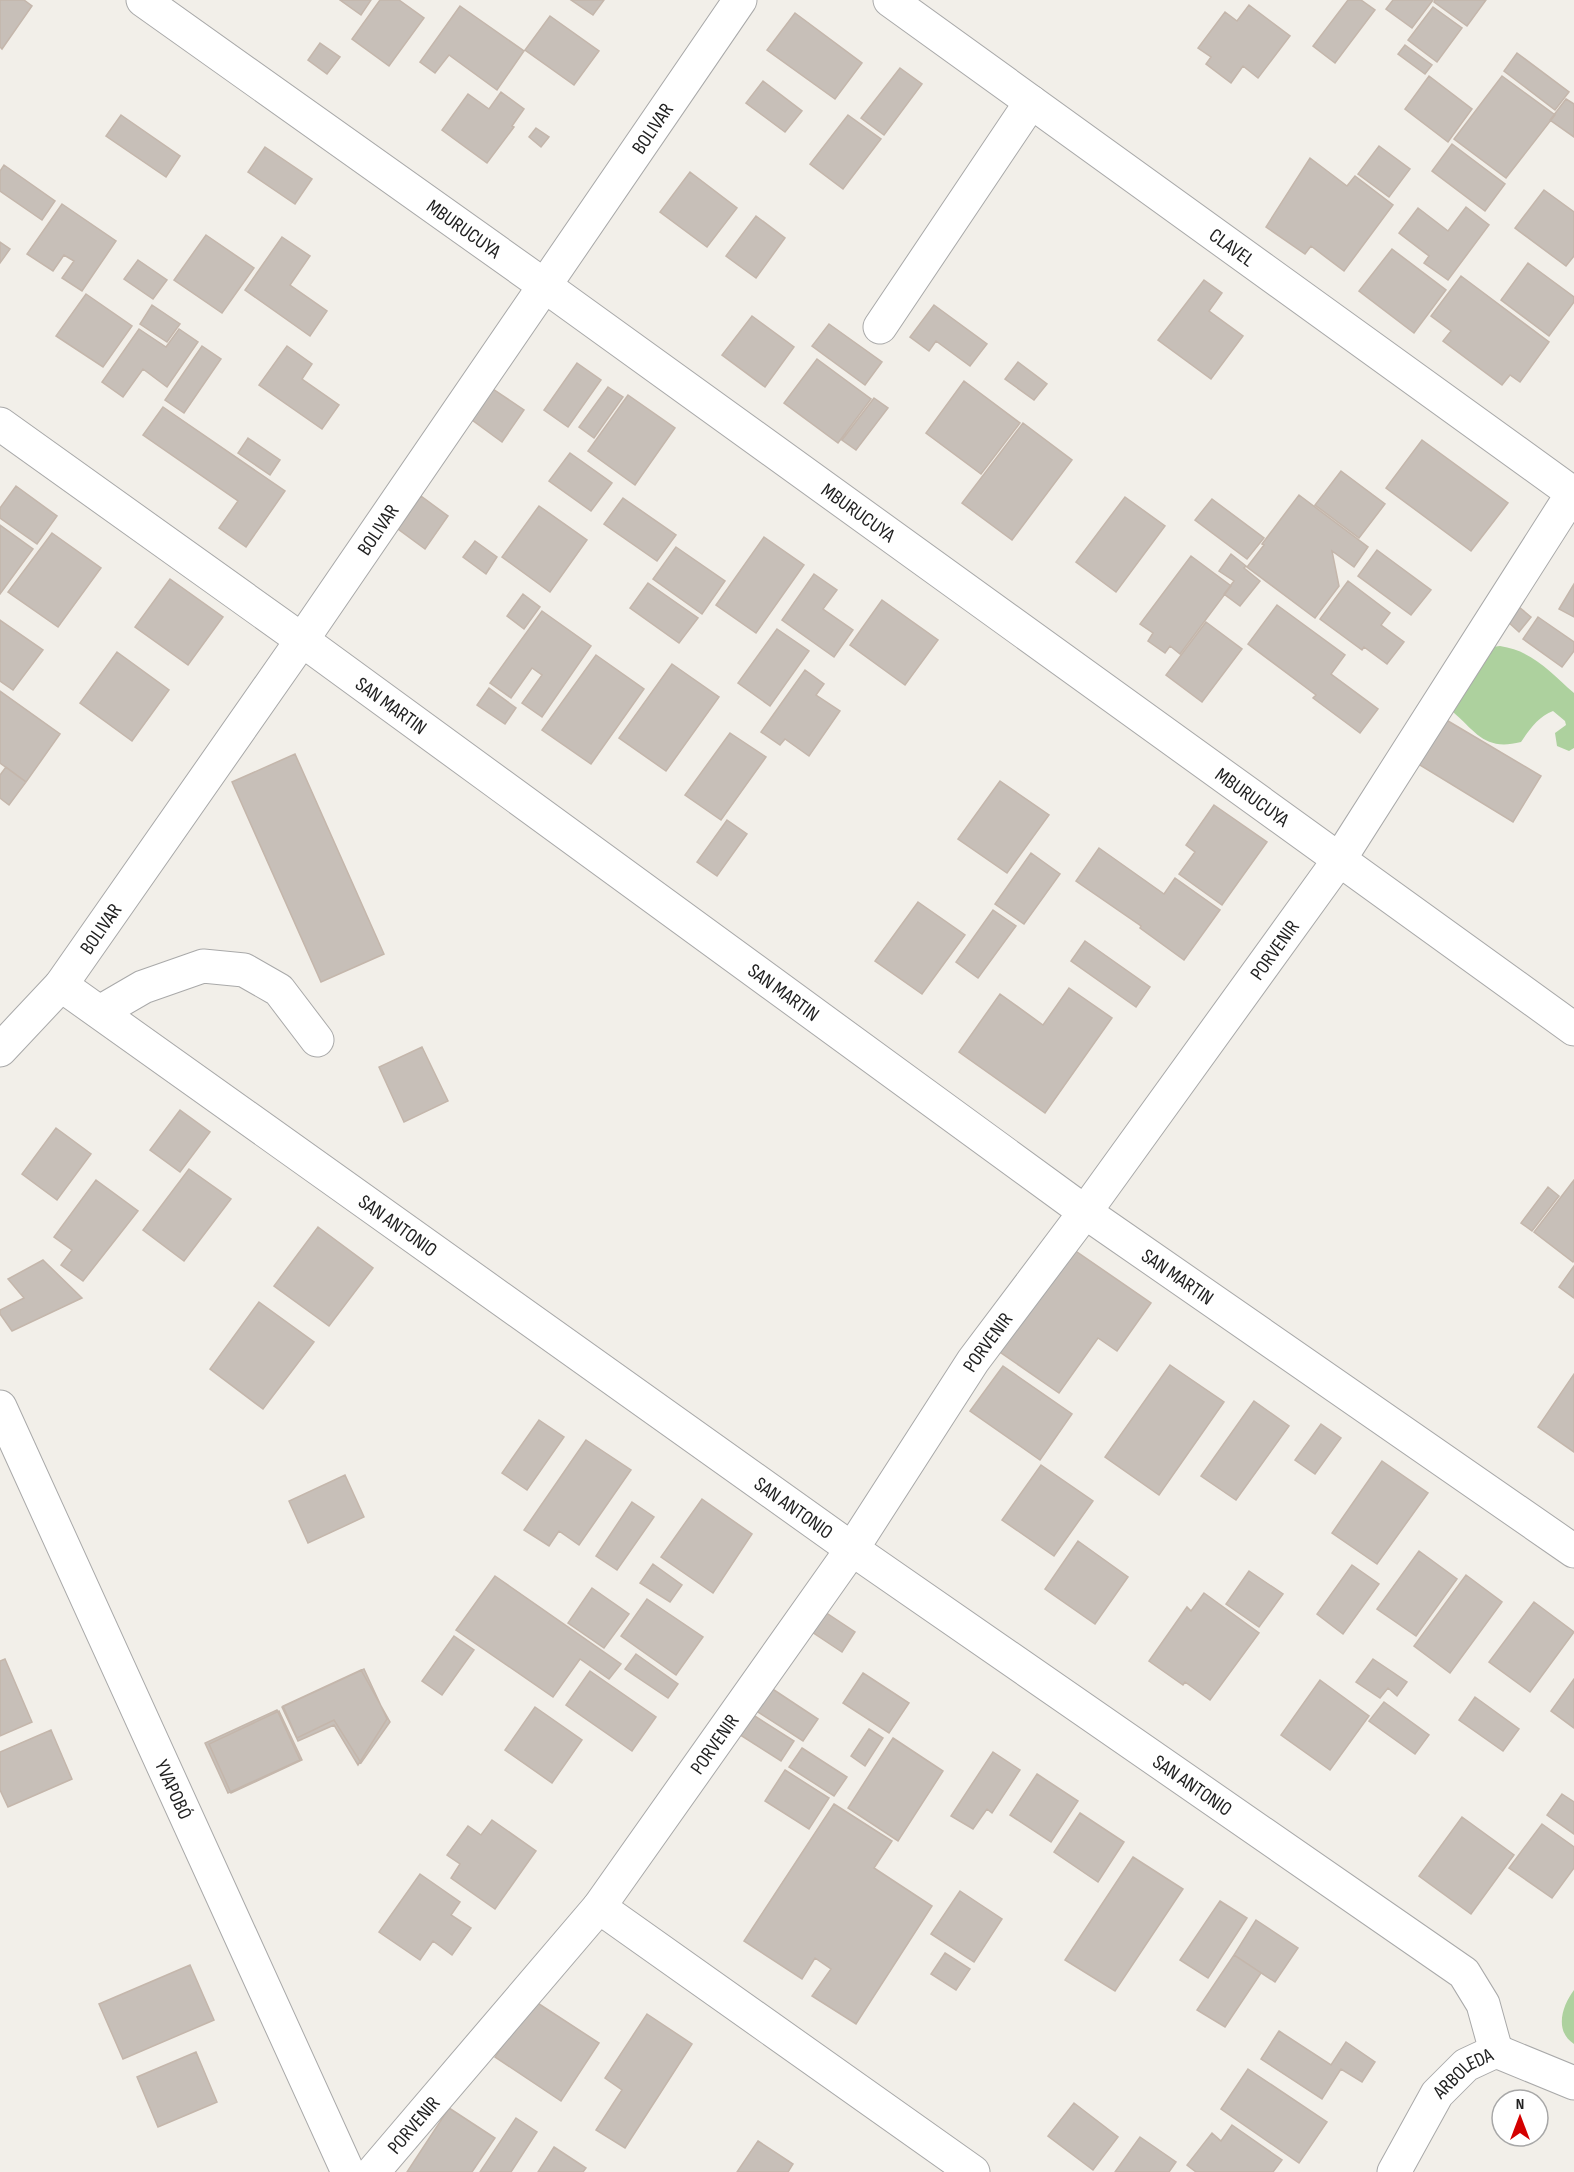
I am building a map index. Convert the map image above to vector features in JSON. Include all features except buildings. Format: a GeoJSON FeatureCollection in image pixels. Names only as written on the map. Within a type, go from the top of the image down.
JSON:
{"type":"FeatureCollection","features":[{"type":"Feature","properties":{"kind":"street","name":"MBURUCUYA"},"geometry":{"type":"LineString","coordinates":[[143,0],[545,286],[1574,1029]]}},
{"type":"Feature","properties":{"kind":"street","name":"BOLIVAR"},"geometry":{"type":"LineString","coordinates":[[0,1050],[61,985],[303,640],[740,0]]}},
{"type":"Feature","properties":{"kind":"street","name":"CLAVEL"},"geometry":{"type":"LineString","coordinates":[[890,0],[1574,492]]}},
{"type":"Feature","properties":{"kind":"street"},"geometry":{"type":"LineString","coordinates":[[880,327],[1031,102]]}},
{"type":"Feature","properties":{"kind":"street","name":"SAN MARTIN"},"geometry":{"type":"LineString","coordinates":[[0,424],[303,640],[1085,1212],[1574,1551]]}},
{"type":"Feature","properties":{"kind":"street","name":"PORVENIR"},"geometry":{"type":"LineString","coordinates":[[373,2172],[599,1907],[852,1549],[973,1361],[1085,1212],[1339,860],[1574,492]]}},
{"type":"Feature","properties":{"kind":"street"},"geometry":{"type":"LineString","coordinates":[[100,1012],[143,987],[203,966],[244,970],[279,990],[317,1040]]}},
{"type":"Feature","properties":{"kind":"street","name":"SAN ANTONIO"},"geometry":{"type":"LineString","coordinates":[[61,985],[852,1549],[1464,1973],[1483,2004],[1496,2051]]}},
{"type":"Feature","properties":{"kind":"street","name":"YVAPOBÓ"},"geometry":{"type":"LineString","coordinates":[[0,1407],[348,2172]]}},
{"type":"Feature","properties":{"kind":"street"},"geometry":{"type":"LineString","coordinates":[[599,1907],[973,2172]]}},
{"type":"Feature","properties":{"kind":"street","name":"ARBOLEDA"},"geometry":{"type":"LineString","coordinates":[[1394,2172],[1437,2094],[1466,2065],[1496,2051],[1574,2083]]}},
{"type":"Feature","properties":{"kind":"green space"},"geometry":{"type":"Polygon","coordinates":[[[1500,646],[1522,652],[1532,658],[1574,693],[1574,748],[1569,751],[1557,746],[1555,733],[1566,725],[1565,721],[1553,711],[1539,720],[1521,742],[1509,744],[1490,742],[1482,738],[1453,712],[1492,647],[1500,646]]]}},
{"type":"Feature","properties":{"kind":"green space"},"geometry":{"type":"Polygon","coordinates":[[[1574,1990],[1574,2044],[1564,2032],[1562,2018],[1566,2003],[1574,1990]]]}}]}
